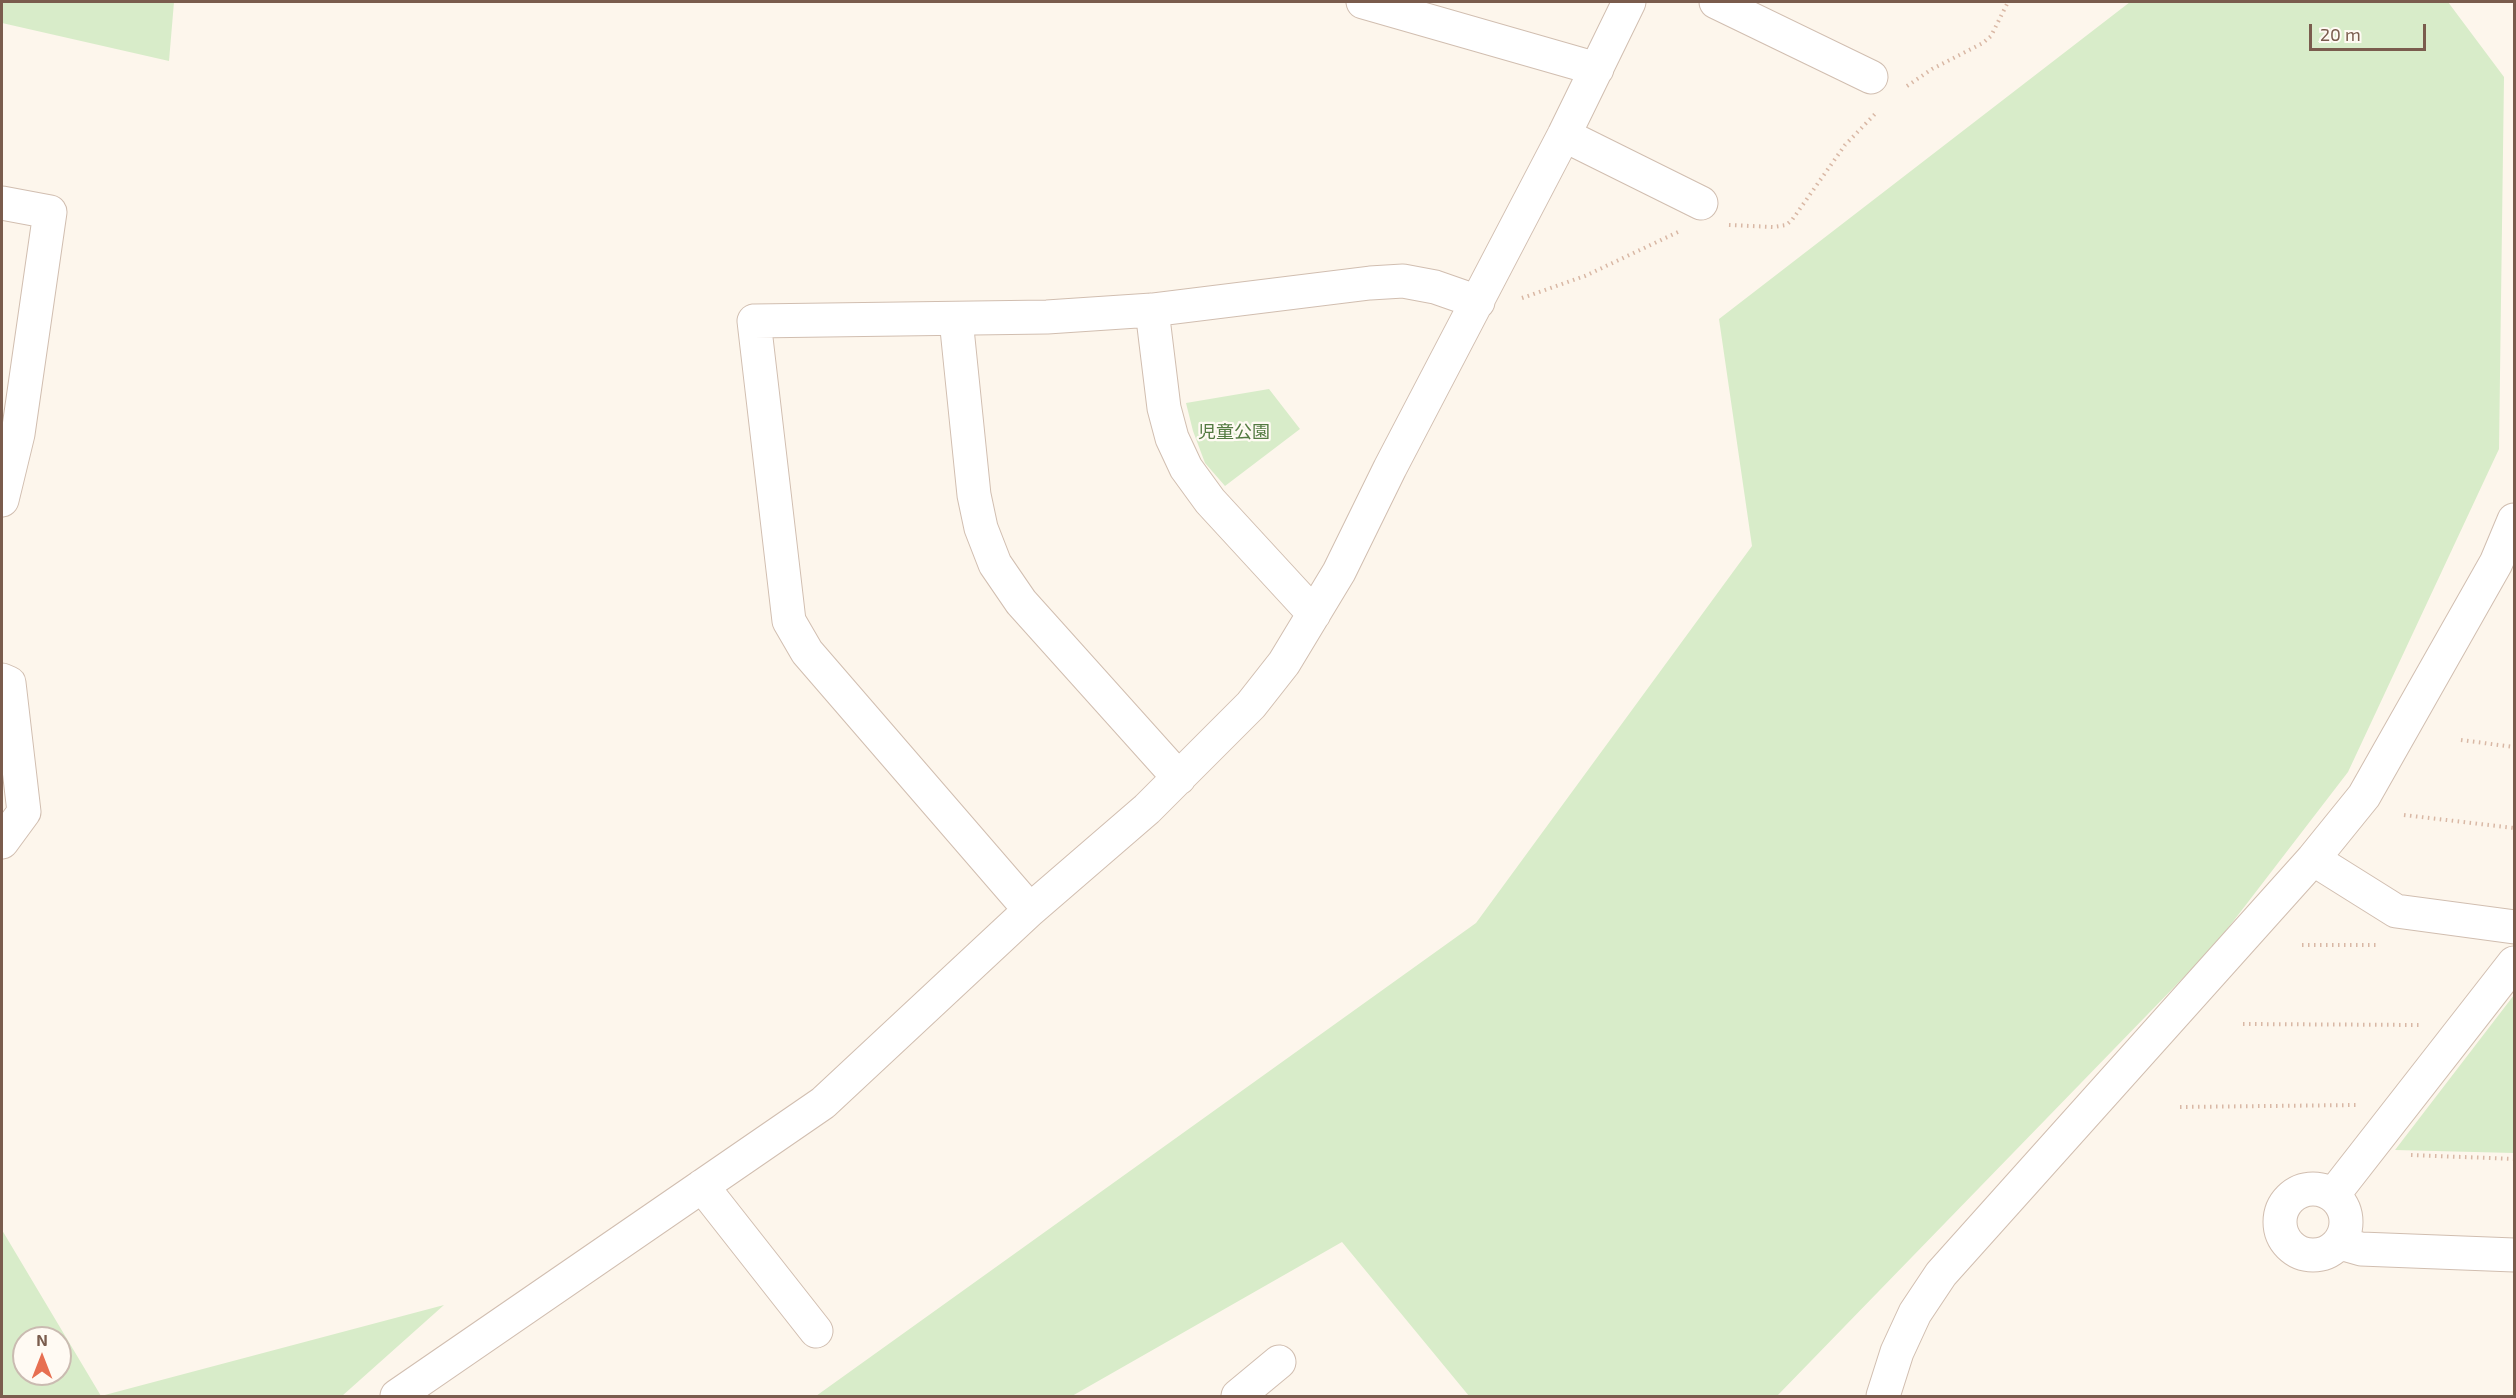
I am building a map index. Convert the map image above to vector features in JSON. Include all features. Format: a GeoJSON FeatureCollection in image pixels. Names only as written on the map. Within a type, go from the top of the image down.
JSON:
{"type":"FeatureCollection","features":[{"type":"Feature","properties":{"kind":"street"},"geometry":{"type":"LineString","coordinates":[[1363,2],[1597,69]]}},
{"type":"Feature","properties":{"kind":"street"},"geometry":{"type":"LineString","coordinates":[[397,1396],[823,1103],[1030,910],[1179,778],[1251,705],[1284,663],[1339,572],[1390,468],[1564,135],[1629,2]]}},
{"type":"Feature","properties":{"kind":"street"},"geometry":{"type":"LineString","coordinates":[[1716,2],[1871,77]]}},
{"type":"Feature","properties":{"kind":"street"},"geometry":{"type":"LineString","coordinates":[[1564,135],[1695,216]]}},
{"type":"Feature","properties":{"kind":"street"},"geometry":{"type":"LineString","coordinates":[[2,203],[50,212],[18,434],[2,500]]}},
{"type":"Feature","properties":{"kind":"street"},"geometry":{"type":"LineString","coordinates":[[1030,910],[807,652],[789,621],[754,321],[956,319],[1152,310],[1370,283],[1402,282],[1435,287],[1478,302]]}},
{"type":"Feature","properties":{"kind":"street"},"geometry":{"type":"LineString","coordinates":[[1152,310],[1164,408],[1172,438],[1186,468],[1210,501],[1314,614]]}},
{"type":"Feature","properties":{"kind":"street"},"geometry":{"type":"LineString","coordinates":[[956,319],[974,495],[981,528],[995,564],[1021,602],[1179,778]]}},
{"type":"Feature","properties":{"kind":"street"},"geometry":{"type":"LineString","coordinates":[[1883,1396],[1897,1352],[1915,1313],[1941,1274],[2313,859],[2364,796],[2505,568],[2514,520]]}},
{"type":"Feature","properties":{"kind":"street"},"geometry":{"type":"LineString","coordinates":[[2,680],[9,683],[24,812],[2,842]]}},
{"type":"Feature","properties":{"kind":"street"},"geometry":{"type":"LineString","coordinates":[[2313,859],[2396,911],[2514,927]]}},
{"type":"Feature","properties":{"kind":"street"},"geometry":{"type":"LineString","coordinates":[[2333,1195],[2514,963]]}},
{"type":"Feature","properties":{"kind":"street"},"geometry":{"type":"LineString","coordinates":[[702,1186],[816,1331]]}},
{"type":"Feature","properties":{"kind":"street"},"geometry":{"type":"LineString","coordinates":[[2314,1189],[2333,1195],[2346,1212],[2347,1223],[2340,1243],[2322,1255],[2310,1256],[2299,1253],[2283,1237],[2280,1225],[2285,1203],[2303,1190],[2314,1189]]}},
{"type":"Feature","properties":{"kind":"street"},"geometry":{"type":"LineString","coordinates":[[2340,1243],[2361,1249],[2514,1255]]}},
{"type":"Feature","properties":{"kind":"street"},"geometry":{"type":"LineString","coordinates":[[1238,1396],[1279,1362]]}},
{"type":"Feature","properties":{"kind":"path"},"geometry":{"type":"LineString","coordinates":[[1904,88],[1932,69],[1983,43],[1991,36],[2008,2]]}},
{"type":"Feature","properties":{"kind":"path"},"geometry":{"type":"LineString","coordinates":[[1726,225],[1773,227],[1786,225],[1792,220],[1845,145],[1882,107]]}},
{"type":"Feature","properties":{"kind":"path"},"geometry":{"type":"LineString","coordinates":[[1512,302],[1585,276],[1695,216]]}},
{"type":"Feature","properties":{"kind":"path"},"geometry":{"type":"LineString","coordinates":[[2461,740],[2514,747]]}},
{"type":"Feature","properties":{"kind":"path"},"geometry":{"type":"LineString","coordinates":[[2404,815],[2514,828]]}},
{"type":"Feature","properties":{"kind":"path"},"geometry":{"type":"LineString","coordinates":[[2242,1024],[2429,1024],[2453,1041]]}},
{"type":"Feature","properties":{"kind":"path"},"geometry":{"type":"LineString","coordinates":[[2180,1107],[2368,1105],[2392,1120]]}},
{"type":"Feature","properties":{"kind":"path"},"geometry":{"type":"LineString","coordinates":[[2366,1154],[2514,1159]]}},
{"type":"Feature","properties":{"kind":"green space"},"geometry":{"type":"Polygon","coordinates":[[[2,2],[174,2],[169,61],[2,23],[2,2]]]}},
{"type":"Feature","properties":{"kind":"green space"},"geometry":{"type":"Polygon","coordinates":[[[2130,2],[2448,2],[2504,77],[2499,449],[2348,772],[2215,945],[1777,1396],[1469,1396],[1342,1242],[1072,1396],[816,1396],[1476,923],[1752,546],[1719,319],[2130,2]]]}},
{"type":"Feature","properties":{"kind":"green space","name":"児童公園"},"geometry":{"type":"Polygon","coordinates":[[[1269,389],[1300,429],[1225,486],[1205,463],[1186,403],[1269,389]]]}},
{"type":"Feature","properties":{"kind":"green space"},"geometry":{"type":"Polygon","coordinates":[[[2514,995],[2514,1153],[2395,1150],[2514,995]]]}},
{"type":"Feature","properties":{"kind":"green space"},"geometry":{"type":"Polygon","coordinates":[[[2,1230],[59,1326],[12,1326],[12,1386],[72,1386],[72,1347],[101,1396],[2,1396],[2,1230]]]}},
{"type":"Feature","properties":{"kind":"green space"},"geometry":{"type":"Polygon","coordinates":[[[444,1305],[342,1396],[101,1396],[444,1305]]]}}]}
